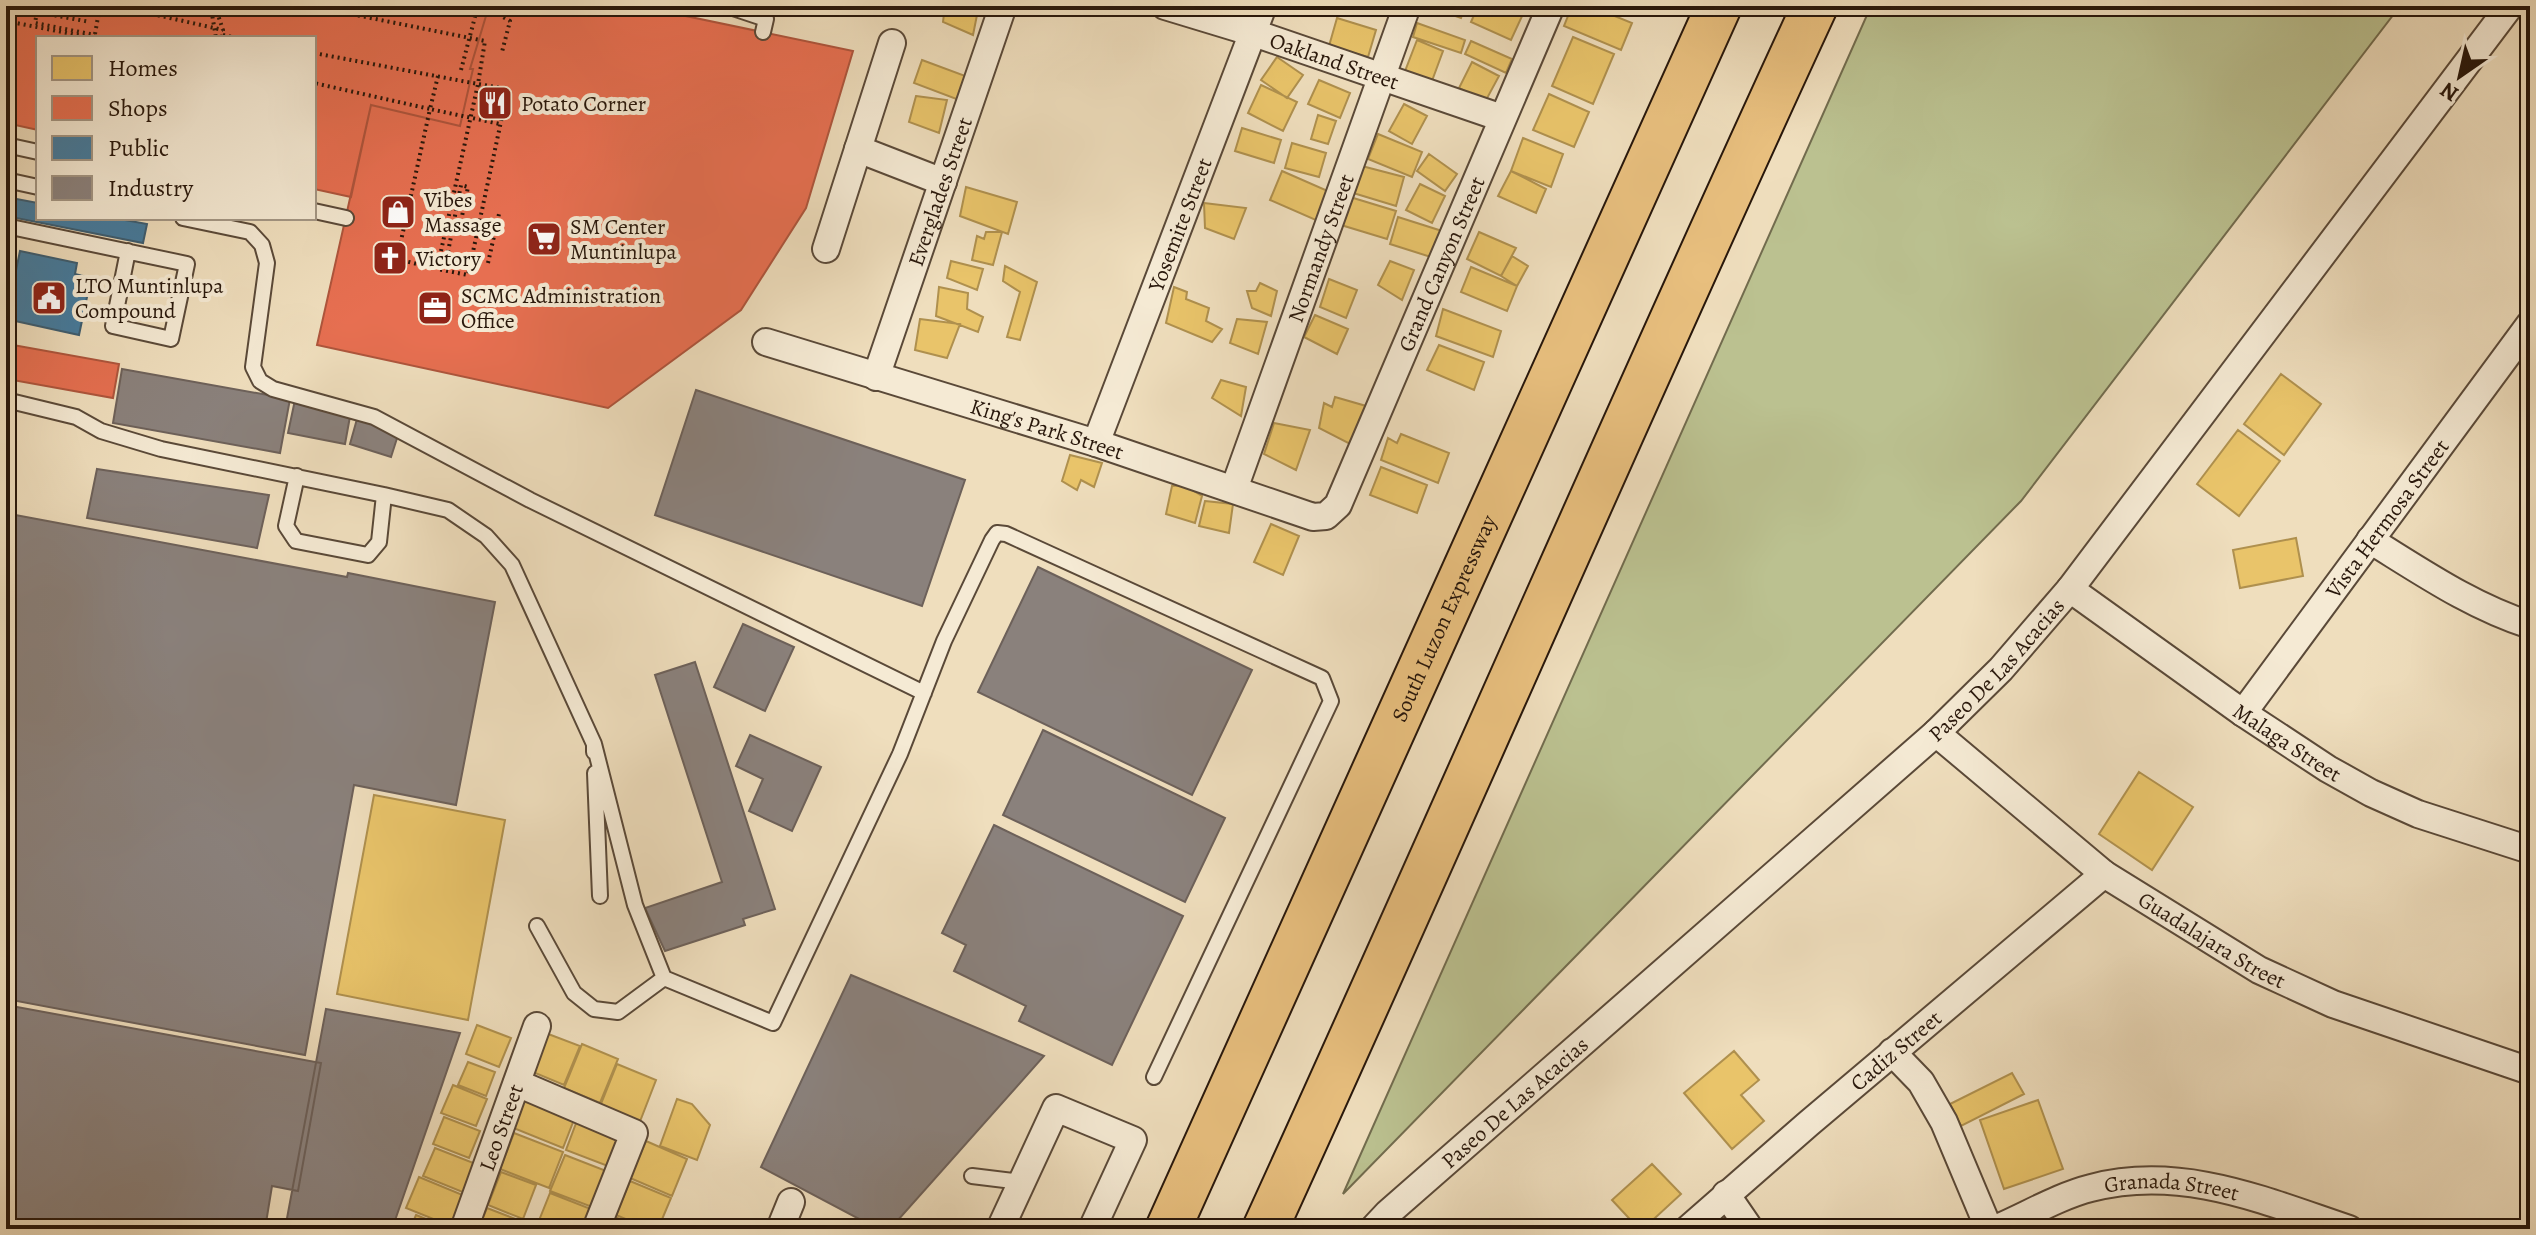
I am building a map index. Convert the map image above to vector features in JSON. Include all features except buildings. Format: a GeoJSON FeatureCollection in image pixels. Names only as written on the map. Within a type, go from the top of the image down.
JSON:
{"type":"FeatureCollection","features":[{"type":"Feature","properties":{"kind":"highway","name":"South Luzon Expressway"},"geometry":{"type":"LineString","coordinates":[[1168,1229],[1719,6]]}},
{"type":"Feature","properties":{"kind":"highway"},"geometry":{"type":"LineString","coordinates":[[1265,1229],[1678,303],[1815,6]]}},
{"type":"Feature","properties":{"kind":"street","name":"Everglades Street"},"geometry":{"type":"LineString","coordinates":[[876,377],[1003,6]]}},
{"type":"Feature","properties":{"kind":"street","name":"Oakland Street"},"geometry":{"type":"LineString","coordinates":[[1165,6],[1254,33],[1502,118]]}},
{"type":"Feature","properties":{"kind":"street","name":"Yosemite Street"},"geometry":{"type":"LineString","coordinates":[[1096,443],[1263,6]]}},
{"type":"Feature","properties":{"kind":"street","name":"Normandy Street"},"geometry":{"type":"LineString","coordinates":[[1234,489],[1407,6]]}},
{"type":"Feature","properties":{"kind":"street","name":"Grand Canyon Street"},"geometry":{"type":"LineString","coordinates":[[1326,516],[1338,505],[1551,6]]}},
{"type":"Feature","properties":{"kind":"street","name":"Paseo De Las Acacias"},"geometry":{"type":"LineString","coordinates":[[1373,1229],[1399,1202],[1936,733],[2001,669],[2070,589],[2510,6]]}},
{"type":"Feature","properties":{"kind":"street"},"geometry":{"type":"LineString","coordinates":[[826,249],[892,43]]}},
{"type":"Feature","properties":{"kind":"street"},"geometry":{"type":"LineString","coordinates":[[858,149],[943,182]]}},
{"type":"Feature","properties":{"kind":"street","name":"Vista Hermosa Street"},"geometry":{"type":"LineString","coordinates":[[2243,713],[2530,324]]}},
{"type":"Feature","properties":{"kind":"street","name":"King's Park Street"},"geometry":{"type":"LineString","coordinates":[[766,342],[1096,443],[1313,517],[1326,516]]}},
{"type":"Feature","properties":{"kind":"street"},"geometry":{"type":"LineString","coordinates":[[2370,540],[2456,594],[2530,625]]}},
{"type":"Feature","properties":{"kind":"street","name":"Malaga Street"},"geometry":{"type":"LineString","coordinates":[[2070,589],[2243,713],[2328,769],[2418,814],[2530,850]]}},
{"type":"Feature","properties":{"kind":"street","name":"Guadalajara Street"},"geometry":{"type":"LineString","coordinates":[[1936,733],[2104,874],[2259,970],[2333,1004],[2530,1071]]}},
{"type":"Feature","properties":{"kind":"street","name":"Cadiz Street"},"geometry":{"type":"LineString","coordinates":[[1688,1229],[2104,874]]}},
{"type":"Feature","properties":{"kind":"street","name":"Leo Street"},"geometry":{"type":"LineString","coordinates":[[464,1229],[537,1026]]}},
{"type":"Feature","properties":{"kind":"street"},"geometry":{"type":"LineString","coordinates":[[1892,1052],[1921,1082],[1944,1122],[1992,1229]]}},
{"type":"Feature","properties":{"kind":"street"},"geometry":{"type":"LineString","coordinates":[[517,1083],[634,1133],[596,1229]]}},
{"type":"Feature","properties":{"kind":"street"},"geometry":{"type":"LineString","coordinates":[[1000,1229],[1056,1108],[1133,1140],[1092,1229]]}},
{"type":"Feature","properties":{"kind":"street","name":"Granada Street"},"geometry":{"type":"LineString","coordinates":[[1992,1229],[2089,1188],[2133,1180],[2183,1181],[2232,1189],[2349,1229]]}},
{"type":"Feature","properties":{"kind":"street"},"geometry":{"type":"LineString","coordinates":[[1726,1194],[1750,1229]]}},
{"type":"Feature","properties":{"kind":"street"},"geometry":{"type":"LineString","coordinates":[[780,1229],[791,1202]]}},
{"type":"Feature","properties":{"kind":"lane"},"geometry":{"type":"LineString","coordinates":[[727,6],[766,19],[763,32]]}},
{"type":"Feature","properties":{"kind":"lane"},"geometry":{"type":"LineString","coordinates":[[6,145],[36,152]]}},
{"type":"Feature","properties":{"kind":"lane"},"geometry":{"type":"LineString","coordinates":[[6,180],[36,187]]}},
{"type":"Feature","properties":{"kind":"lane"},"geometry":{"type":"LineString","coordinates":[[316,211],[346,218]]}},
{"type":"Feature","properties":{"kind":"lane"},"geometry":{"type":"LineString","coordinates":[[193,220],[250,232],[262,245],[267,263],[253,367],[260,381],[273,389],[374,417],[530,500],[924,693]]}},
{"type":"Feature","properties":{"kind":"lane"},"geometry":{"type":"LineString","coordinates":[[6,226],[128,251],[187,264],[171,339],[113,326],[128,251]]}},
{"type":"Feature","properties":{"kind":"lane"},"geometry":{"type":"LineString","coordinates":[[6,400],[65,413],[101,431],[161,449],[448,510],[486,536],[512,565],[594,744],[635,905],[664,978],[773,1023],[900,754],[944,641],[997,533],[1020,540],[1322,678],[1331,701],[1154,1077]]}},
{"type":"Feature","properties":{"kind":"lane"},"geometry":{"type":"LineString","coordinates":[[297,476],[286,526],[296,541],[368,555],[379,542],[384,495]]}},
{"type":"Feature","properties":{"kind":"lane"},"geometry":{"type":"LineString","coordinates":[[594,744],[600,896]]}},
{"type":"Feature","properties":{"kind":"lane"},"geometry":{"type":"LineString","coordinates":[[537,926],[574,993],[594,1009],[618,1012],[664,978]]}},
{"type":"Feature","properties":{"kind":"lane"},"geometry":{"type":"LineString","coordinates":[[972,1176],[1021,1182]]}},
{"type":"Feature","properties":{"kind":"path"},"geometry":{"type":"LineString","coordinates":[[46,6],[92,15]]}},
{"type":"Feature","properties":{"kind":"path"},"geometry":{"type":"LineString","coordinates":[[88,6],[103,7],[92,36]]}},
{"type":"Feature","properties":{"kind":"path"},"geometry":{"type":"LineString","coordinates":[[92,36],[90,22],[96,6]]}},
{"type":"Feature","properties":{"kind":"path"},"geometry":{"type":"LineString","coordinates":[[117,6],[223,30]]}},
{"type":"Feature","properties":{"kind":"path"},"geometry":{"type":"LineString","coordinates":[[207,6],[212,14],[216,36]]}},
{"type":"Feature","properties":{"kind":"path"},"geometry":{"type":"LineString","coordinates":[[215,6],[222,36]]}},
{"type":"Feature","properties":{"kind":"path"},"geometry":{"type":"LineString","coordinates":[[311,6],[485,41],[437,269]]}},
{"type":"Feature","properties":{"kind":"path"},"geometry":{"type":"LineString","coordinates":[[441,6],[476,13],[489,9],[510,21],[502,52]]}},
{"type":"Feature","properties":{"kind":"path"},"geometry":{"type":"LineString","coordinates":[[88,36],[35,23],[38,9],[90,22]]}},
{"type":"Feature","properties":{"kind":"path"},"geometry":{"type":"LineString","coordinates":[[461,70],[476,13]]}},
{"type":"Feature","properties":{"kind":"path"},"geometry":{"type":"LineString","coordinates":[[6,21],[87,36]]}},
{"type":"Feature","properties":{"kind":"path"},"geometry":{"type":"LineString","coordinates":[[316,53],[438,76],[478,84],[508,89],[468,275],[397,259],[438,76]]}},
{"type":"Feature","properties":{"kind":"path"},"geometry":{"type":"LineString","coordinates":[[316,83],[500,124]]}},
{"type":"Feature","properties":{"kind":"path"},"geometry":{"type":"LineString","coordinates":[[439,260],[448,252],[461,185],[468,187],[460,226],[494,235]]}},
{"type":"Feature","properties":{"kind":"path"},"geometry":{"type":"LineString","coordinates":[[488,263],[499,214]]}},
{"type":"Feature","properties":{"kind":"green space"},"geometry":{"type":"Polygon","coordinates":[[[1871,6],[2400,6],[2021,501],[1343,1194],[1871,6]]]}},
{"type":"Feature","properties":{"kind":"place","name":"Potato Corner"},"geometry":{"type":"Point","coordinates":[495,103]}},
{"type":"Feature","properties":{"kind":"place","name":"Vibes Massage"},"geometry":{"type":"Point","coordinates":[398,212]}},
{"type":"Feature","properties":{"kind":"place","name":"SM Center Muntinlupa"},"geometry":{"type":"Point","coordinates":[544,239]}},
{"type":"Feature","properties":{"kind":"place","name":"Victory"},"geometry":{"type":"Point","coordinates":[390,258]}},
{"type":"Feature","properties":{"kind":"place","name":"LTO Muntinlupa Compound"},"geometry":{"type":"Point","coordinates":[49,298]}},
{"type":"Feature","properties":{"kind":"place","name":"SCMC Administration Office"},"geometry":{"type":"Point","coordinates":[435,308]}}]}
